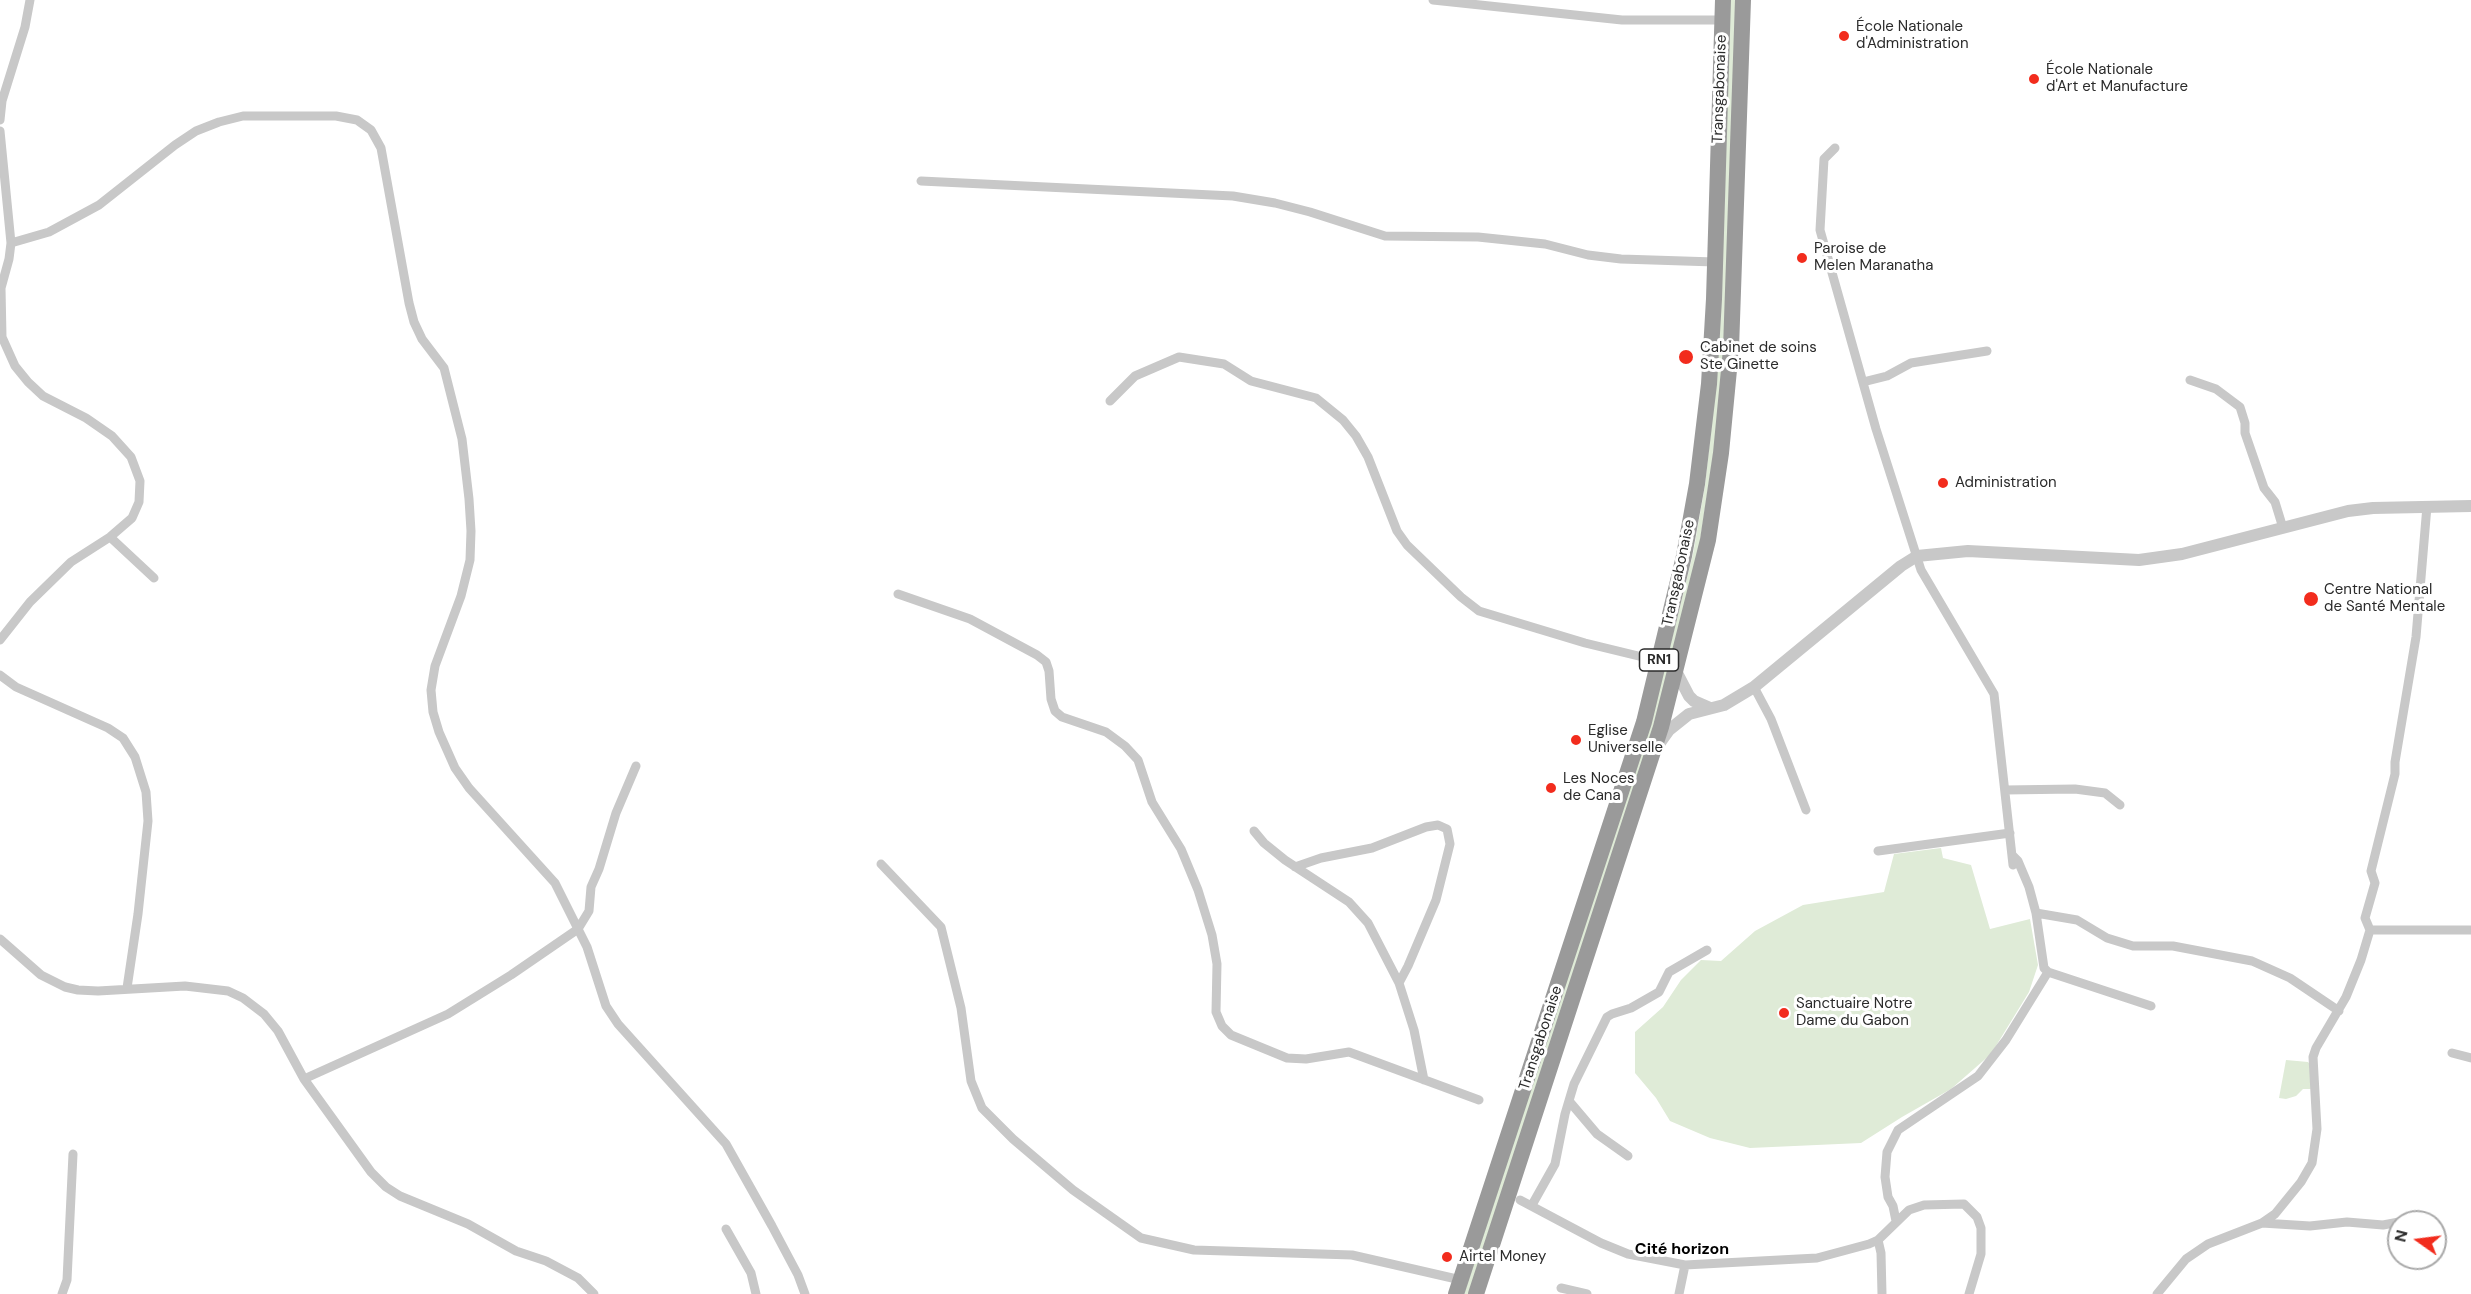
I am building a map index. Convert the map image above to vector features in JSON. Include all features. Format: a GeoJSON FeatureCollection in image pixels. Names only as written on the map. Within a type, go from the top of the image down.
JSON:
{"type":"FeatureCollection","features":[{"type":"Feature","properties":{"kind":"highway","name":"Transgabonaise"},"geometry":{"type":"LineString","coordinates":[[1459,1287],[1644,722],[1684,556],[1700,465],[1709,384],[1723,0]]}},
{"type":"Feature","properties":{"kind":"highway","name":"Transgabonaise"},"geometry":{"type":"LineString","coordinates":[[1476,1294],[1652,754],[1676,671],[1708,540],[1725,417],[1734,299],[1743,0]]}},
{"type":"Feature","properties":{"kind":"street"},"geometry":{"type":"LineString","coordinates":[[0,120],[2,101],[30,0]]}},
{"type":"Feature","properties":{"kind":"street"},"geometry":{"type":"LineString","coordinates":[[1433,0],[1622,20],[1722,20]]}},
{"type":"Feature","properties":{"kind":"street"},"geometry":{"type":"LineString","coordinates":[[11,243],[49,232],[99,205],[175,145],[196,131],[219,122],[243,116],[336,116],[357,120],[371,130],[381,148],[411,313],[422,339],[444,368],[462,440],[469,500],[470,560],[461,596],[435,666],[431,690],[433,712],[439,732],[455,768],[469,788],[555,883],[586,947],[606,1006],[618,1024],[726,1144],[798,1275],[805,1294]]}},
{"type":"Feature","properties":{"kind":"street"},"geometry":{"type":"LineString","coordinates":[[0,131],[11,243],[1,288],[2,337],[15,366],[43,396],[86,418],[112,436],[131,457],[140,481],[139,502],[132,518],[110,537],[71,562],[30,602],[0,640]]}},
{"type":"Feature","properties":{"kind":"street"},"geometry":{"type":"LineString","coordinates":[[1835,148],[1824,159],[1820,230],[1863,382],[1921,570],[1994,693],[2013,860],[2018,861],[2030,887],[2044,968],[2048,972],[2151,1006]]}},
{"type":"Feature","properties":{"kind":"street"},"geometry":{"type":"LineString","coordinates":[[921,181],[1233,196],[1275,202],[1385,236],[1478,237],[1545,244],[1588,255],[1621,259],[1715,262]]}},
{"type":"Feature","properties":{"kind":"street"},"geometry":{"type":"LineString","coordinates":[[1863,382],[1887,376],[1911,363],[1987,351]]}},
{"type":"Feature","properties":{"kind":"street"},"geometry":{"type":"LineString","coordinates":[[1110,401],[1135,376],[1179,357],[1224,364],[1251,381],[1316,398],[1343,420],[1356,436],[1368,457],[1397,531],[1407,545],[1461,597],[1479,611],[1585,643],[1659,662]]}},
{"type":"Feature","properties":{"kind":"street"},"geometry":{"type":"LineString","coordinates":[[2190,380],[2216,389],[2240,407],[2245,423],[2245,433],[2264,488],[2275,502],[2283,528]]}},
{"type":"Feature","properties":{"kind":"street"},"geometry":{"type":"LineString","coordinates":[[2157,1294],[2186,1259],[2208,1244],[2262,1223],[2275,1214],[2301,1182],[2312,1163],[2317,1129],[2313,1057],[2316,1048],[2339,1011],[2361,960],[2370,930],[2365,918],[2375,883],[2371,871],[2395,774],[2395,762],[2416,637],[2427,506]]}},
{"type":"Feature","properties":{"kind":"street"},"geometry":{"type":"LineString","coordinates":[[1652,754],[1678,721],[1695,711],[1724,705],[1754,687],[1894,571],[1917,556],[1968,551],[2139,560],[2182,554],[2348,511],[2471,506]]}},
{"type":"Feature","properties":{"kind":"street"},"geometry":{"type":"LineString","coordinates":[[110,537],[154,578]]}},
{"type":"Feature","properties":{"kind":"street"},"geometry":{"type":"LineString","coordinates":[[898,594],[970,619],[1037,655],[1046,662],[1049,670],[1051,699],[1055,711],[1062,717],[1106,732],[1125,746],[1138,760],[1152,802],[1181,849],[1198,890],[1212,935],[1217,964],[1216,1012],[1221,1026],[1231,1035],[1287,1058],[1306,1059],[1349,1052],[1479,1100]]}},
{"type":"Feature","properties":{"kind":"street"},"geometry":{"type":"LineString","coordinates":[[1676,671],[1689,696],[1711,708]]}},
{"type":"Feature","properties":{"kind":"street"},"geometry":{"type":"LineString","coordinates":[[0,677],[52,705],[108,728],[123,738],[135,757],[146,792],[148,821],[127,988]]}},
{"type":"Feature","properties":{"kind":"street"},"geometry":{"type":"LineString","coordinates":[[1754,687],[1771,718],[1806,810]]}},
{"type":"Feature","properties":{"kind":"street"},"geometry":{"type":"LineString","coordinates":[[304,1079],[448,1014],[511,975],[578,928],[589,911],[591,887],[599,869],[616,813],[636,766]]}},
{"type":"Feature","properties":{"kind":"street"},"geometry":{"type":"LineString","coordinates":[[2006,790],[2075,789],[2105,793],[2120,805]]}},
{"type":"Feature","properties":{"kind":"street"},"geometry":{"type":"LineString","coordinates":[[1295,867],[1321,858],[1372,848],[1426,827],[1438,825],[1447,829],[1450,844],[1436,900],[1399,983]]}},
{"type":"Feature","properties":{"kind":"street"},"geometry":{"type":"LineString","coordinates":[[1254,831],[1264,843],[1295,867],[1349,902],[1368,923],[1399,983],[1414,1030],[1424,1080]]}},
{"type":"Feature","properties":{"kind":"street"},"geometry":{"type":"LineString","coordinates":[[1878,851],[2010,833]]}},
{"type":"Feature","properties":{"kind":"street"},"geometry":{"type":"LineString","coordinates":[[882,864],[940,927],[961,1008],[971,1081],[982,1108],[1013,1139],[1082,1196],[1141,1238],[1152,1241],[1194,1250],[1352,1255],[1459,1287]]}},
{"type":"Feature","properties":{"kind":"street"},"geometry":{"type":"LineString","coordinates":[[2036,913],[2077,920],[2107,938],[2126,945],[2173,946],[2252,961],[2290,978],[2339,1011]]}},
{"type":"Feature","properties":{"kind":"street"},"geometry":{"type":"LineString","coordinates":[[2370,930],[2471,930]]}},
{"type":"Feature","properties":{"kind":"street"},"geometry":{"type":"LineString","coordinates":[[0,939],[41,975],[65,987],[98,991],[127,988],[197,987],[228,991],[243,998],[264,1014],[278,1031],[304,1079],[371,1172],[386,1188],[468,1224],[516,1251],[546,1261],[578,1278],[594,1294]]}},
{"type":"Feature","properties":{"kind":"street"},"geometry":{"type":"LineString","coordinates":[[1532,1205],[1555,1164],[1574,1084],[1607,1017],[1631,1008],[1659,992],[1669,972],[1707,950]]}},
{"type":"Feature","properties":{"kind":"street"},"geometry":{"type":"LineString","coordinates":[[1896,1221],[1893,1206],[1888,1197],[1885,1177],[1887,1152],[1898,1130],[1978,1076],[2006,1040],[2048,972]]}},
{"type":"Feature","properties":{"kind":"street"},"geometry":{"type":"LineString","coordinates":[[2452,1053],[2471,1058]]}},
{"type":"Feature","properties":{"kind":"street"},"geometry":{"type":"LineString","coordinates":[[1569,1101],[1597,1134],[1628,1156]]}},
{"type":"Feature","properties":{"kind":"street"},"geometry":{"type":"LineString","coordinates":[[62,1294],[68,1270],[74,1154]]}},
{"type":"Feature","properties":{"kind":"street"},"geometry":{"type":"LineString","coordinates":[[1520,1200],[1582,1234],[1628,1254],[1685,1265],[1801,1260],[1878,1240],[1909,1210],[1924,1205],[1958,1203],[1967,1207],[1977,1217],[1981,1228],[1981,1254],[1969,1294]]}},
{"type":"Feature","properties":{"kind":"street"},"geometry":{"type":"LineString","coordinates":[[2262,1223],[2310,1226],[2347,1222],[2387,1225]]}},
{"type":"Feature","properties":{"kind":"street"},"geometry":{"type":"LineString","coordinates":[[726,1229],[751,1274],[756,1294]]}},
{"type":"Feature","properties":{"kind":"street"},"geometry":{"type":"LineString","coordinates":[[1878,1240],[1881,1253],[1882,1294]]}},
{"type":"Feature","properties":{"kind":"street"},"geometry":{"type":"LineString","coordinates":[[1679,1294],[1685,1265]]}},
{"type":"Feature","properties":{"kind":"street"},"geometry":{"type":"LineString","coordinates":[[1561,1288],[1587,1294]]}},
{"type":"Feature","properties":{"kind":"green space"},"geometry":{"type":"Polygon","coordinates":[[[1730,0],[1736,0],[1727,299],[1719,417],[1698,554],[1662,705],[1470,1294],[1464,1294],[1656,703],[1693,554],[1705,485],[1716,384],[1730,0]]]}},
{"type":"Feature","properties":{"kind":"green space"},"geometry":{"type":"Polygon","coordinates":[[[1941,848],[1943,858],[1971,865],[1990,929],[2030,919],[2038,965],[2029,992],[1991,1054],[1951,1089],[1861,1143],[1750,1148],[1710,1138],[1670,1121],[1656,1098],[1635,1073],[1635,1032],[1663,1007],[1681,980],[1701,960],[1721,961],[1755,931],[1803,905],[1884,892],[1894,854],[1941,848]]]}},
{"type":"Feature","properties":{"kind":"green space"},"geometry":{"type":"Polygon","coordinates":[[[2286,1060],[2308,1062],[2312,1067],[2314,1089],[2303,1089],[2296,1096],[2286,1099],[2279,1098],[2286,1060]]]}},
{"type":"Feature","properties":{"kind":"place","name":"École Nationale d'Administration"},"geometry":{"type":"Point","coordinates":[1844,36]}},
{"type":"Feature","properties":{"kind":"place","name":"École Nationale d'Art et Manufacture"},"geometry":{"type":"Point","coordinates":[2034,79]}},
{"type":"Feature","properties":{"kind":"place","name":"Paroise de Melen Maranatha"},"geometry":{"type":"Point","coordinates":[1802,258]}},
{"type":"Feature","properties":{"kind":"place","name":"Cabinet de soins Ste Ginette"},"geometry":{"type":"Point","coordinates":[1686,357]}},
{"type":"Feature","properties":{"kind":"place","name":"Administration"},"geometry":{"type":"Point","coordinates":[1943,483]}},
{"type":"Feature","properties":{"kind":"place","name":"Centre National de Santé Mentale"},"geometry":{"type":"Point","coordinates":[2311,599]}},
{"type":"Feature","properties":{"kind":"place","name":"Eglise Universelle"},"geometry":{"type":"Point","coordinates":[1576,740]}},
{"type":"Feature","properties":{"kind":"place","name":"Les Noces de Cana"},"geometry":{"type":"Point","coordinates":[1551,788]}},
{"type":"Feature","properties":{"kind":"place","name":"Sanctuaire Notre Dame du Gabon"},"geometry":{"type":"Point","coordinates":[1784,1013]}},
{"type":"Feature","properties":{"kind":"place","name":"Airtel Money"},"geometry":{"type":"Point","coordinates":[1447,1257]}},
{"type":"Feature","properties":{"kind":"district","name":"Cité horizon"},"geometry":{"type":"Point","coordinates":[1682,1250]}}]}
